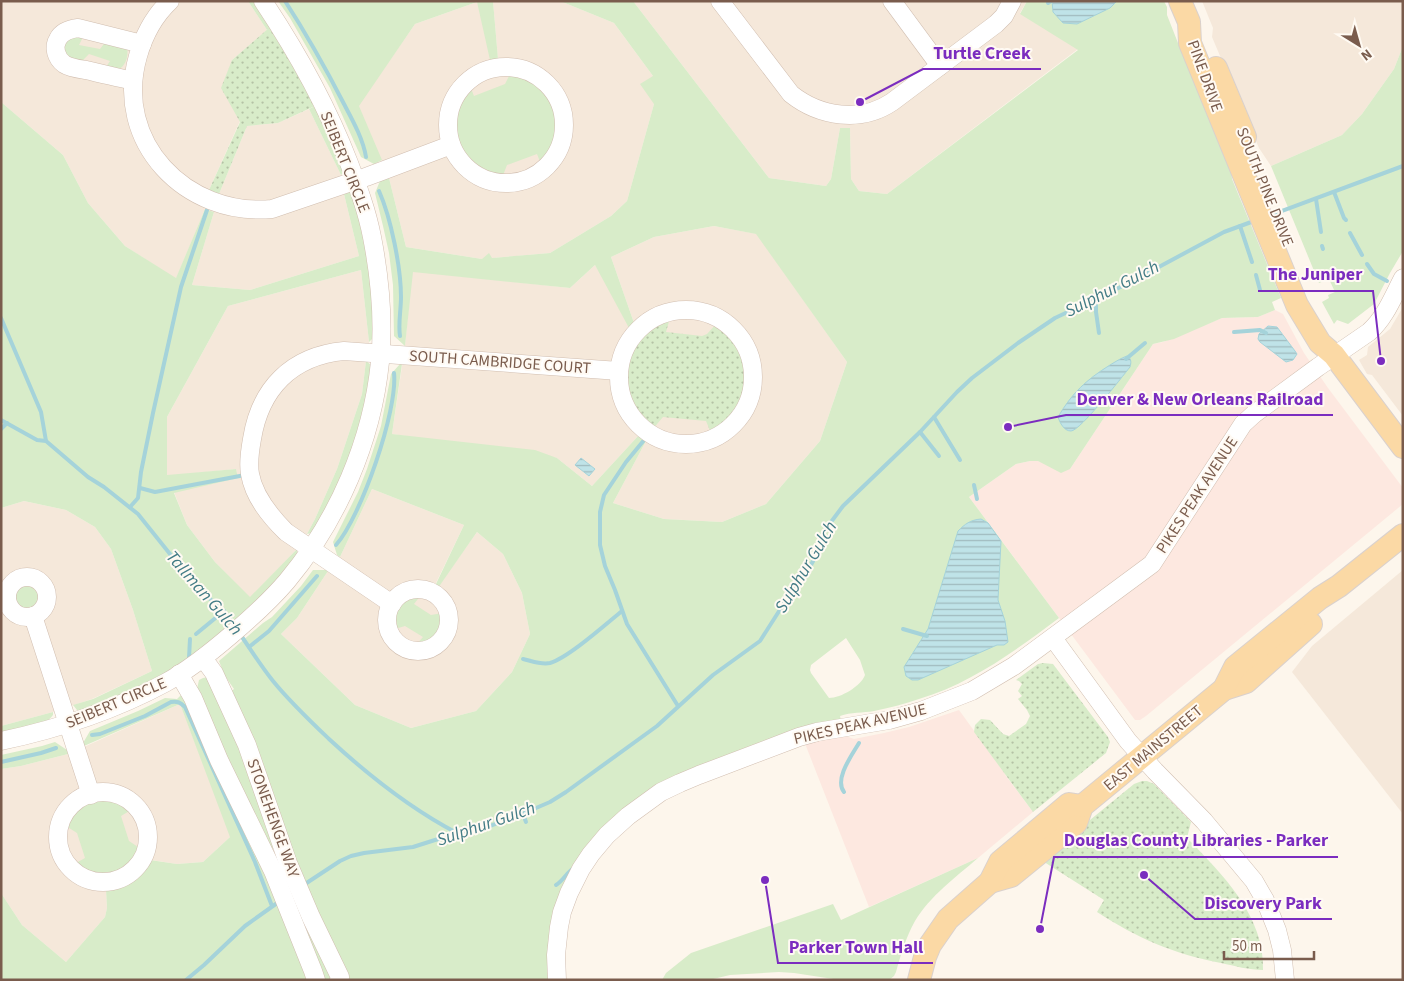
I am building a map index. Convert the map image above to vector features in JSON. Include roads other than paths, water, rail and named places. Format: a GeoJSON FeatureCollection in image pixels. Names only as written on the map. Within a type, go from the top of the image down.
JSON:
{"type":"FeatureCollection","features":[{"type":"Feature","properties":{"kind":"main road","name":"PINE DRIVE"},"geometry":{"type":"LineString","coordinates":[[1180,1],[1189,22],[1190,43],[1252,174]]}},
{"type":"Feature","properties":{"kind":"main road","name":"SOUTH PINE DRIVE"},"geometry":{"type":"LineString","coordinates":[[1252,174],[1298,289],[1306,321],[1320,343],[1334,355],[1403,447]]}},
{"type":"Feature","properties":{"kind":"main road","name":"EAST MAINSTREET"},"geometry":{"type":"LineString","coordinates":[[919,980],[927,953],[941,928],[955,911],[990,882],[1000,862],[1069,804],[1082,806],[1224,689],[1235,667],[1320,598],[1339,586],[1403,535]]}},
{"type":"Feature","properties":{"kind":"street"},"geometry":{"type":"LineString","coordinates":[[170,1],[153,22],[142,44],[135,65],[133,81],[135,106],[142,135],[162,166],[180,184],[211,201],[237,208],[272,209],[451,145]]}},
{"type":"Feature","properties":{"kind":"street","name":"SEIBERT CIRCLE"},"geometry":{"type":"LineString","coordinates":[[1,741],[68,724],[129,701],[180,674],[209,654],[251,619],[286,582],[312,549],[337,505],[360,450],[372,409],[380,362],[381,309],[377,261],[370,225],[356,180],[313,84],[263,1]]}},
{"type":"Feature","properties":{"kind":"street"},"geometry":{"type":"LineString","coordinates":[[720,1],[791,94],[804,104],[829,113],[845,115],[859,115],[882,108],[892,102],[996,24],[1004,16],[1012,1]]}},
{"type":"Feature","properties":{"kind":"street"},"geometry":{"type":"LineString","coordinates":[[892,1],[940,66]]}},
{"type":"Feature","properties":{"kind":"street"},"geometry":{"type":"LineString","coordinates":[[133,81],[69,66],[58,58],[56,42],[65,31],[78,28],[142,44]]}},
{"type":"Feature","properties":{"kind":"street"},"geometry":{"type":"LineString","coordinates":[[503,67],[524,70],[544,80],[553,90],[560,103],[564,124],[561,144],[551,162],[542,171],[530,178],[510,183],[496,183],[483,179],[466,168],[457,157],[451,145],[448,124],[452,102],[464,84],[482,72],[503,67]]}},
{"type":"Feature","properties":{"kind":"street","name":"PIKES PEAK AVENUE"},"geometry":{"type":"LineString","coordinates":[[558,980],[556,955],[562,912],[569,892],[591,854],[607,835],[628,816],[661,792],[680,782],[799,737],[817,732],[889,720],[921,711],[972,691],[1014,666],[1152,564],[1243,424],[1259,410],[1376,326],[1403,278]]}},
{"type":"Feature","properties":{"kind":"street"},"geometry":{"type":"LineString","coordinates":[[691,310],[706,313],[721,320],[728,324],[739,336],[750,357],[752,381],[746,405],[737,419],[725,431],[702,442],[677,443],[668,442],[653,435],[633,419],[624,404],[619,371],[625,348],[645,324],[667,313],[691,310]]}},
{"type":"Feature","properties":{"kind":"street","name":"SOUTH CAMBRIDGE COURT"},"geometry":{"type":"LineString","coordinates":[[392,604],[295,538],[278,524],[262,503],[253,486],[249,460],[257,416],[271,389],[281,378],[302,363],[318,356],[354,351],[619,371]]}},
{"type":"Feature","properties":{"kind":"street"},"geometry":{"type":"LineString","coordinates":[[33,616],[91,795]]}},
{"type":"Feature","properties":{"kind":"street"},"geometry":{"type":"LineString","coordinates":[[1053,638],[1118,727],[1155,771],[1201,817],[1254,881],[1265,900],[1277,930],[1283,957],[1285,980]]}},
{"type":"Feature","properties":{"kind":"street","name":"STONEHENGE WAY"},"geometry":{"type":"LineString","coordinates":[[209,654],[214,673],[247,745],[294,925],[316,980]]}},
{"type":"Feature","properties":{"kind":"street","name":"STONEHENGE WAY"},"geometry":{"type":"LineString","coordinates":[[180,674],[194,698],[219,760],[311,917],[340,979]]}},
{"type":"Feature","properties":{"kind":"street"},"geometry":{"type":"LineString","coordinates":[[106,793],[121,796],[134,805],[146,824],[148,839],[145,854],[131,872],[117,880],[102,882],[86,879],[68,865],[61,851],[59,835],[66,813],[77,802],[91,795],[106,793]]}},
{"type":"Feature","properties":{"kind":"water"},"geometry":{"type":"Polygon","coordinates":[[[1052,1],[1117,1],[1110,8],[1077,24],[1063,23],[1053,12],[1052,1]]]}},
{"type":"Feature","properties":{"kind":"water"},"geometry":{"type":"Polygon","coordinates":[[[1268,326],[1277,327],[1295,351],[1297,354],[1293,360],[1286,362],[1260,342],[1258,339],[1259,334],[1268,326]]]}},
{"type":"Feature","properties":{"kind":"water"},"geometry":{"type":"Polygon","coordinates":[[[1127,356],[1131,363],[1130,367],[1101,403],[1076,429],[1069,431],[1064,428],[1058,417],[1074,394],[1094,376],[1127,356]]]}},
{"type":"Feature","properties":{"kind":"water"},"geometry":{"type":"Polygon","coordinates":[[[581,458],[595,469],[589,476],[575,465],[581,458]]]}},
{"type":"Feature","properties":{"kind":"water"},"geometry":{"type":"Polygon","coordinates":[[[981,519],[988,523],[1001,541],[998,600],[1005,621],[1008,642],[1004,645],[997,645],[918,680],[912,680],[906,676],[904,667],[928,629],[958,531],[968,523],[981,519]]]}},
{"type":"Feature","properties":{"kind":"waterway"},"geometry":{"type":"LineString","coordinates":[[285,1],[316,52],[351,117],[365,150],[366,157]]}},
{"type":"Feature","properties":{"kind":"waterway","name":"Sulphur Gulch"},"geometry":{"type":"LineString","coordinates":[[1268,216],[1403,166]]}},
{"type":"Feature","properties":{"kind":"waterway"},"geometry":{"type":"LineString","coordinates":[[379,191],[388,215],[401,285],[400,336]]}},
{"type":"Feature","properties":{"kind":"waterway"},"geometry":{"type":"LineString","coordinates":[[1334,192],[1346,220]]}},
{"type":"Feature","properties":{"kind":"waterway"},"geometry":{"type":"LineString","coordinates":[[1316,199],[1321,232]]}},
{"type":"Feature","properties":{"kind":"waterway"},"geometry":{"type":"LineString","coordinates":[[130,507],[138,498],[141,472],[153,413],[181,287],[207,210]]}},
{"type":"Feature","properties":{"kind":"waterway","name":"Sulphur Gulch"},"geometry":{"type":"LineString","coordinates":[[302,886],[351,856],[413,847],[457,833],[477,831],[550,802],[566,792],[657,726],[713,675],[760,641],[797,583],[808,570],[816,556],[825,530],[843,506],[920,432],[972,378],[1055,318],[1129,283],[1224,232],[1254,221]]}},
{"type":"Feature","properties":{"kind":"waterway"},"geometry":{"type":"LineString","coordinates":[[1240,226],[1252,262]]}},
{"type":"Feature","properties":{"kind":"waterway"},"geometry":{"type":"LineString","coordinates":[[1350,233],[1362,255]]}},
{"type":"Feature","properties":{"kind":"waterway"},"geometry":{"type":"LineString","coordinates":[[1367,264],[1374,274],[1387,281]]}},
{"type":"Feature","properties":{"kind":"waterway"},"geometry":{"type":"LineString","coordinates":[[1256,275],[1260,290]]}},
{"type":"Feature","properties":{"kind":"waterway"},"geometry":{"type":"LineString","coordinates":[[1096,298],[1099,333]]}},
{"type":"Feature","properties":{"kind":"waterway","name":"Tallman Gulch"},"geometry":{"type":"LineString","coordinates":[[1,318],[41,412],[46,441],[88,477],[138,514],[178,564],[213,602],[224,611],[235,626]]}},
{"type":"Feature","properties":{"kind":"waterway"},"geometry":{"type":"LineString","coordinates":[[1234,332],[1260,330],[1266,333]]}},
{"type":"Feature","properties":{"kind":"waterway"},"geometry":{"type":"LineString","coordinates":[[1126,359],[1145,343]]}},
{"type":"Feature","properties":{"kind":"waterway"},"geometry":{"type":"LineString","coordinates":[[336,545],[356,512],[376,462],[390,412],[394,390],[394,373]]}},
{"type":"Feature","properties":{"kind":"waterway"},"geometry":{"type":"LineString","coordinates":[[934,417],[960,460]]}},
{"type":"Feature","properties":{"kind":"waterway"},"geometry":{"type":"LineString","coordinates":[[1,420],[37,440],[46,441]]}},
{"type":"Feature","properties":{"kind":"waterway"},"geometry":{"type":"LineString","coordinates":[[1,429],[7,423]]}},
{"type":"Feature","properties":{"kind":"waterway"},"geometry":{"type":"LineString","coordinates":[[920,432],[939,456]]}},
{"type":"Feature","properties":{"kind":"waterway"},"geometry":{"type":"LineString","coordinates":[[645,439],[626,462],[604,495],[600,512],[600,545],[605,566],[627,624],[678,706]]}},
{"type":"Feature","properties":{"kind":"waterway"},"geometry":{"type":"LineString","coordinates":[[140,488],[155,492],[245,475]]}},
{"type":"Feature","properties":{"kind":"waterway"},"geometry":{"type":"LineString","coordinates":[[974,485],[977,499]]}},
{"type":"Feature","properties":{"kind":"waterway"},"geometry":{"type":"LineString","coordinates":[[249,647],[269,631],[317,576]]}},
{"type":"Feature","properties":{"kind":"waterway"},"geometry":{"type":"LineString","coordinates":[[196,634],[224,611]]}},
{"type":"Feature","properties":{"kind":"waterway"},"geometry":{"type":"LineString","coordinates":[[523,659],[543,664],[558,660],[587,640],[622,611]]}},
{"type":"Feature","properties":{"kind":"waterway"},"geometry":{"type":"LineString","coordinates":[[903,629],[927,636]]}},
{"type":"Feature","properties":{"kind":"waterway","name":"Tallman Gulch"},"geometry":{"type":"LineString","coordinates":[[240,634],[279,689],[329,739],[390,790],[422,813],[457,833]]}},
{"type":"Feature","properties":{"kind":"waterway"},"geometry":{"type":"LineString","coordinates":[[189,658],[190,639]]}},
{"type":"Feature","properties":{"kind":"waterway"},"geometry":{"type":"LineString","coordinates":[[92,735],[100,734],[145,716],[171,702],[182,704],[255,862],[272,906]]}},
{"type":"Feature","properties":{"kind":"waterway"},"geometry":{"type":"LineString","coordinates":[[844,792],[841,787],[843,774],[859,743]]}},
{"type":"Feature","properties":{"kind":"waterway"},"geometry":{"type":"LineString","coordinates":[[1,762],[56,748]]}},
{"type":"Feature","properties":{"kind":"waterway"},"geometry":{"type":"LineString","coordinates":[[523,814],[526,822]]}},
{"type":"Feature","properties":{"kind":"waterway"},"geometry":{"type":"LineString","coordinates":[[556,885],[574,868]]}},
{"type":"Feature","properties":{"kind":"waterway","name":"Sulphur Gulch"},"geometry":{"type":"LineString","coordinates":[[186,980],[245,926],[280,901]]}},
{"type":"Feature","properties":{"kind":"place","name":"Turtle Creek"},"geometry":{"type":"Point","coordinates":[860,102]}},
{"type":"Feature","properties":{"kind":"place","name":"The Juniper"},"geometry":{"type":"Point","coordinates":[1381,361]}},
{"type":"Feature","properties":{"kind":"place","name":"Denver & New Orleans Railroad"},"geometry":{"type":"Point","coordinates":[1008,427]}},
{"type":"Feature","properties":{"kind":"place","name":"Discovery Park"},"geometry":{"type":"Point","coordinates":[1144,875]}},
{"type":"Feature","properties":{"kind":"place","name":"Parker Town Hall"},"geometry":{"type":"Point","coordinates":[765,880]}},
{"type":"Feature","properties":{"kind":"place","name":"Douglas County Libraries - Parker"},"geometry":{"type":"Point","coordinates":[1040,929]}}]}
